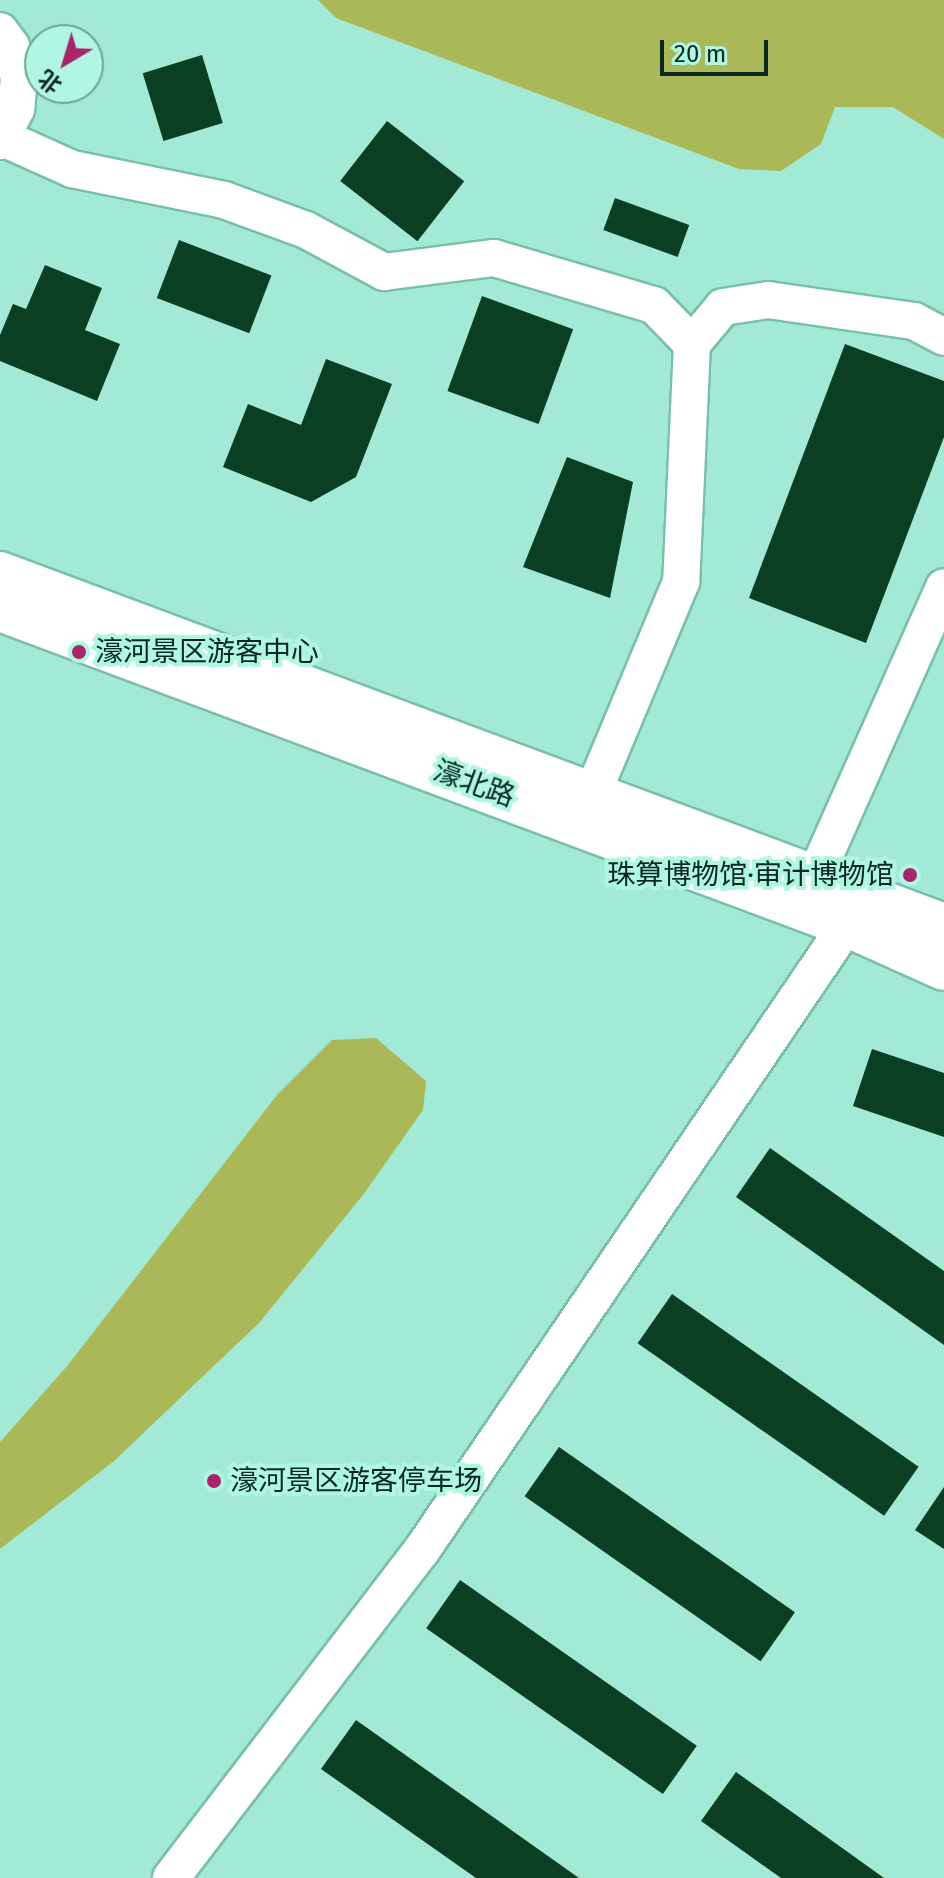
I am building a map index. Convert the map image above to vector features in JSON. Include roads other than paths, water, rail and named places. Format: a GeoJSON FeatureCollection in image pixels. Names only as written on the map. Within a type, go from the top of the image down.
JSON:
{"type":"FeatureCollection","features":[{"type":"Feature","properties":{"kind":"street"},"geometry":{"type":"LineString","coordinates":[[0,31],[11,46],[19,77],[16,109],[2,140],[72,169],[224,200],[306,230],[384,272],[494,258],[654,305],[692,344]]}},
{"type":"Feature","properties":{"kind":"street"},"geometry":{"type":"LineString","coordinates":[[593,792],[681,582],[692,344],[723,307],[768,300],[914,321],[944,337]]}},
{"type":"Feature","properties":{"kind":"street","name":"濠北路"},"geometry":{"type":"LineString","coordinates":[[0,574],[815,877],[857,910],[944,968]]}},
{"type":"Feature","properties":{"kind":"street"},"geometry":{"type":"LineString","coordinates":[[815,877],[944,587]]}},
{"type":"Feature","properties":{"kind":"street","name":"濠北路"},"geometry":{"type":"LineString","coordinates":[[0,609],[857,910],[944,926]]}},
{"type":"Feature","properties":{"kind":"street"},"geometry":{"type":"LineString","coordinates":[[171,1878],[264,1751],[422,1550],[857,910]]}},
{"type":"Feature","properties":{"kind":"place","name":"濠河景区游客中心"},"geometry":{"type":"Point","coordinates":[79,652]}},
{"type":"Feature","properties":{"kind":"place","name":"珠算博物馆·审计博物馆"},"geometry":{"type":"Point","coordinates":[910,875]}},
{"type":"Feature","properties":{"kind":"place","name":"濠河景区游客停车场"},"geometry":{"type":"Point","coordinates":[214,1481]}}]}
